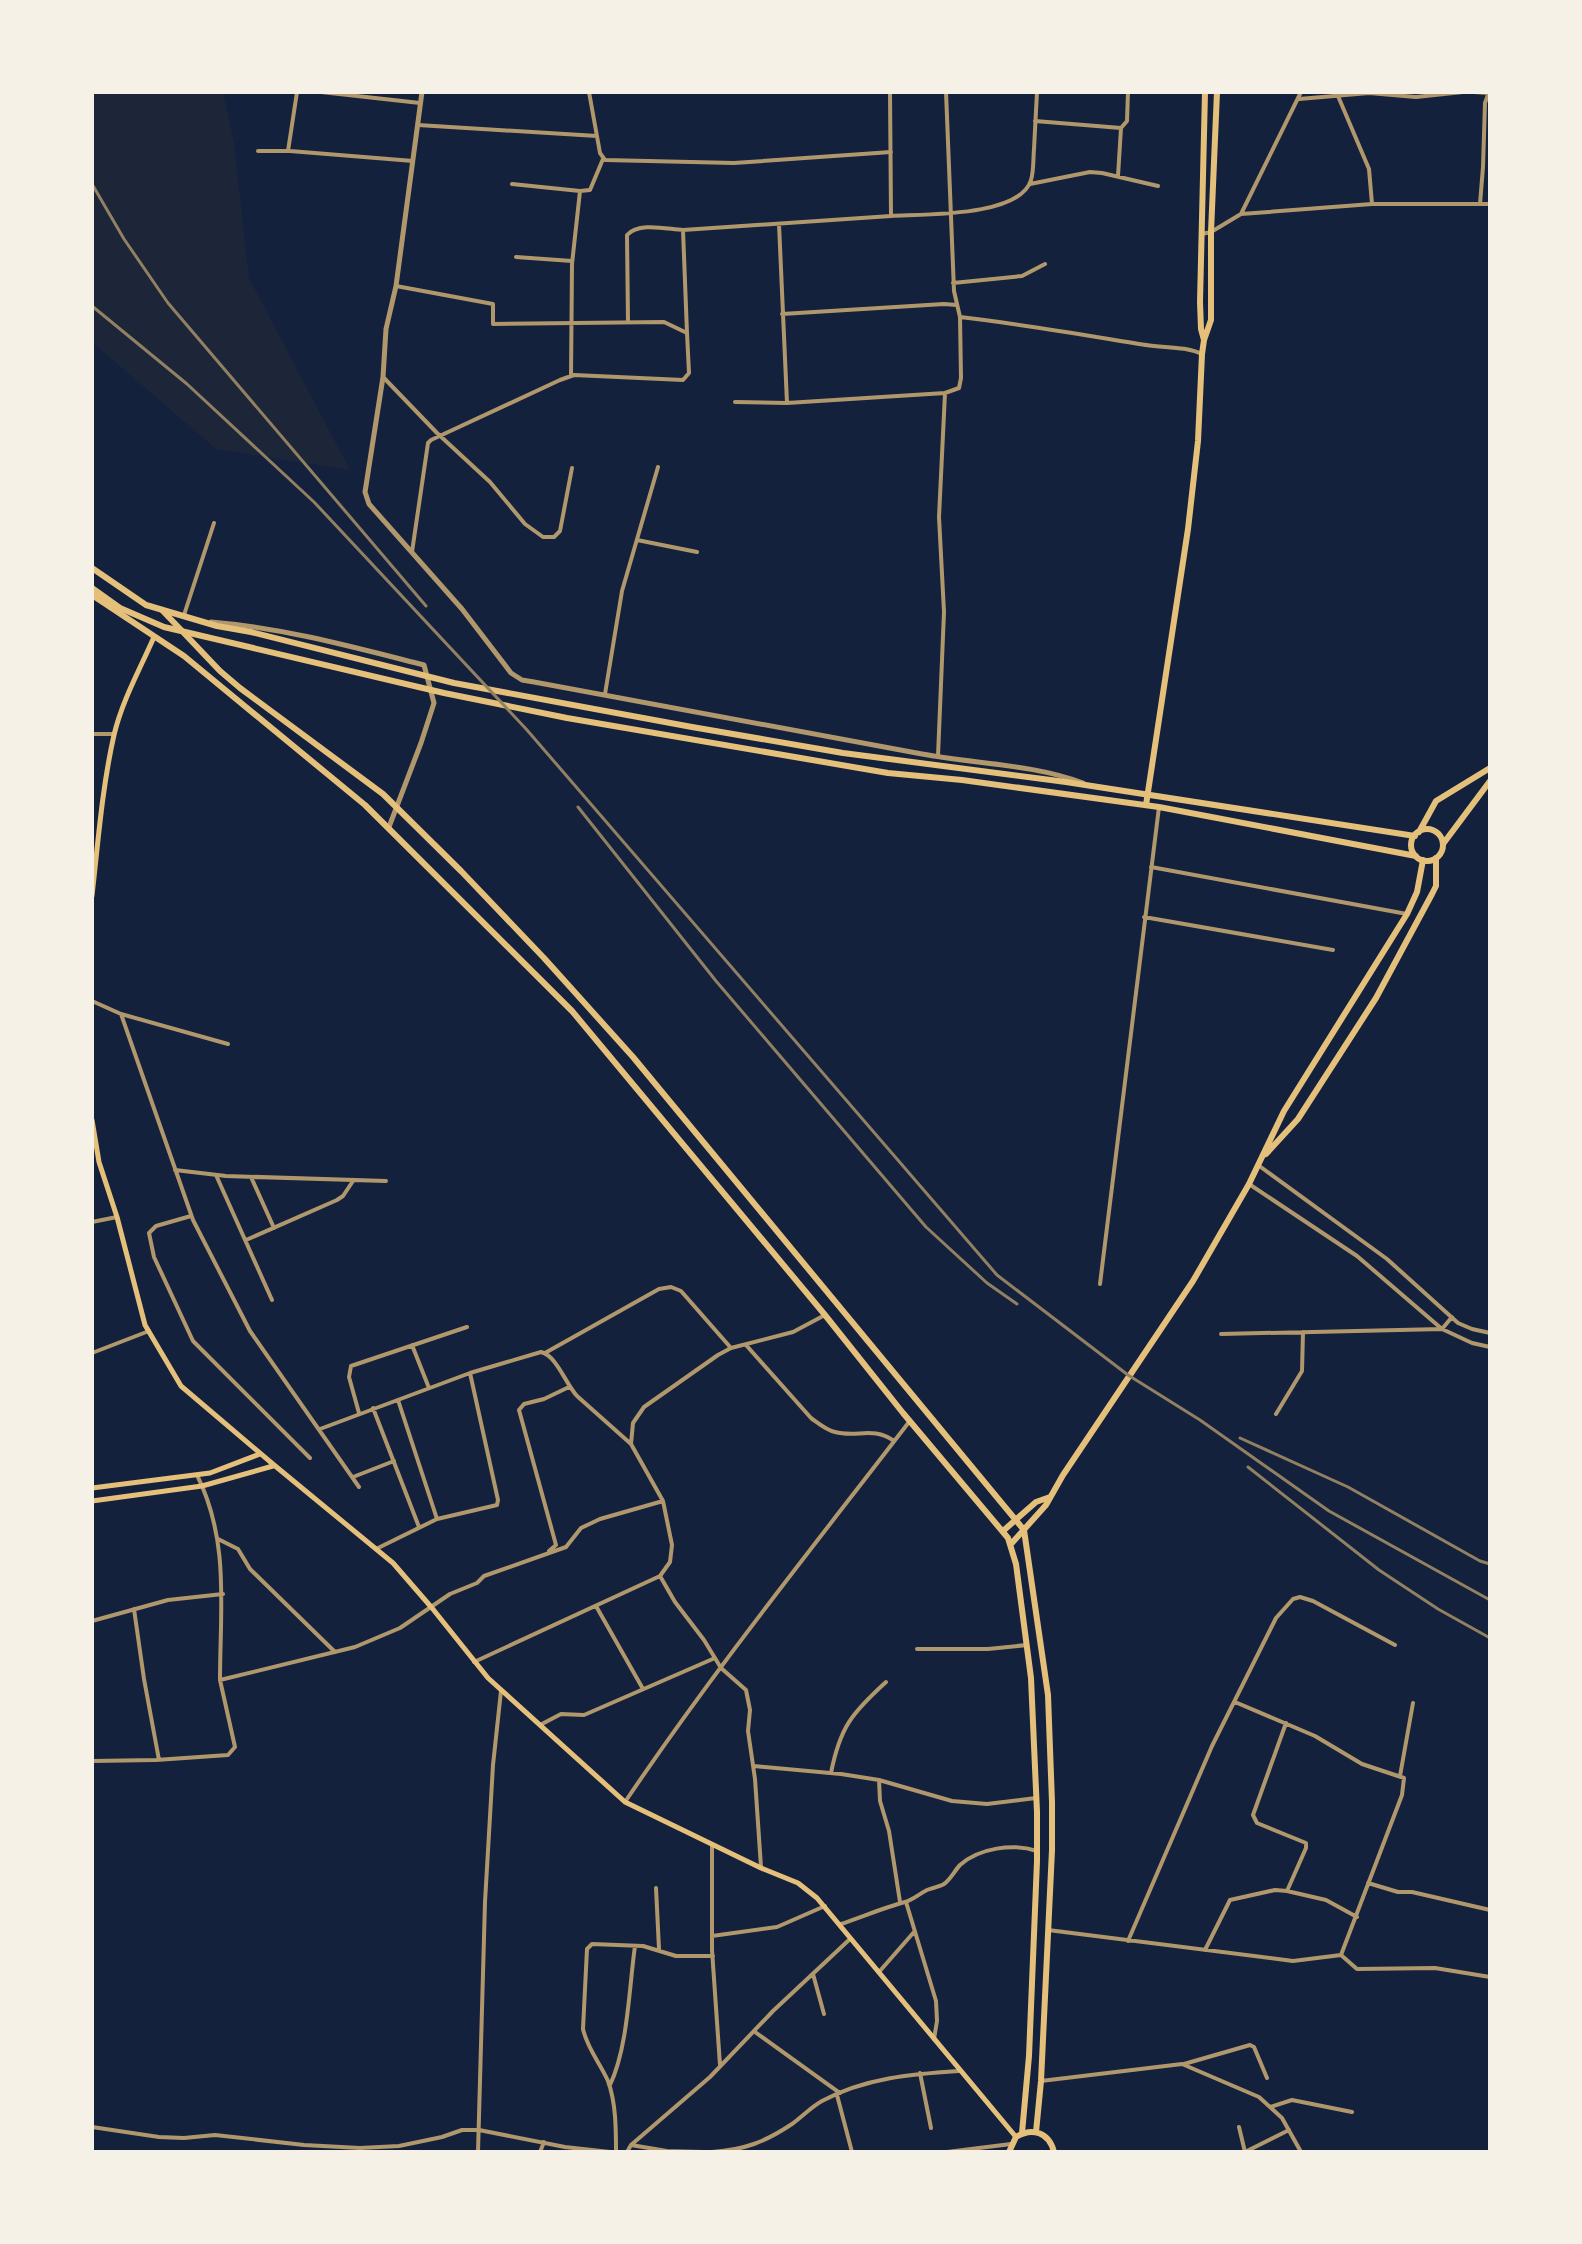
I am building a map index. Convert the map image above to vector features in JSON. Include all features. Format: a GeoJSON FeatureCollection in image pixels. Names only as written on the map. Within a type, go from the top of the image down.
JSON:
{"type":"FeatureCollection","features":[{"type":"Feature","properties":{"kind":"main road"},"geometry":{"type":"LineString","coordinates":[[1204,340],[1200,306],[1205,92]]}},
{"type":"Feature","properties":{"kind":"main road"},"geometry":{"type":"LineString","coordinates":[[1146,805],[1188,529],[1198,441],[1202,354],[1211,320],[1217,92]]}},
{"type":"Feature","properties":{"kind":"main road"},"geometry":{"type":"LineString","coordinates":[[92,568],[146,605],[217,626],[454,683],[904,762],[1417,834],[1432,830],[1440,836],[1443,844]]}},
{"type":"Feature","properties":{"kind":"main road"},"geometry":{"type":"LineString","coordinates":[[92,588],[120,608],[164,627],[444,693],[567,718],[888,773],[1159,807],[1416,856],[1423,860],[1436,858]]}},
{"type":"Feature","properties":{"kind":"main road"},"geometry":{"type":"LineString","coordinates":[[92,595],[184,656],[389,827],[572,1011],[1011,1544],[1033,1699],[1037,1851],[1029,2056],[1016,2138],[1009,2152]]}},
{"type":"Feature","properties":{"kind":"main road"},"geometry":{"type":"LineString","coordinates":[[162,610],[240,688],[383,794],[544,958],[633,1057],[1024,1530],[1048,1695],[1052,1826],[1036,2132]]}},
{"type":"Feature","properties":{"kind":"main road"},"geometry":{"type":"LineString","coordinates":[[92,896],[114,734],[154,637]]}},
{"type":"Feature","properties":{"kind":"main road"},"geometry":{"type":"LineString","coordinates":[[1416,856],[1412,847],[1436,801],[1490,768]]}},
{"type":"Feature","properties":{"kind":"main road"},"geometry":{"type":"LineString","coordinates":[[1259,1162],[1298,1119],[1376,998],[1436,886],[1436,858],[1443,844],[1490,781]]}},
{"type":"Feature","properties":{"kind":"main road"},"geometry":{"type":"LineString","coordinates":[[424,863],[439,849]]}},
{"type":"Feature","properties":{"kind":"main road"},"geometry":{"type":"LineString","coordinates":[[1011,1544],[1046,1505],[1193,1281],[1249,1184],[1284,1111],[1407,914],[1417,892],[1423,860]]}},
{"type":"Feature","properties":{"kind":"main road"},"geometry":{"type":"LineString","coordinates":[[92,1120],[95,1162],[117,1217],[145,1325],[181,1386],[393,1563],[474,1662],[501,1690],[625,1802],[798,1883],[825,1906],[1016,2138]]}},
{"type":"Feature","properties":{"kind":"main road"},"geometry":{"type":"LineString","coordinates":[[903,1413],[917,1400]]}},
{"type":"Feature","properties":{"kind":"main road"},"geometry":{"type":"LineString","coordinates":[[92,1488],[223,1470],[260,1454]]}},
{"type":"Feature","properties":{"kind":"main road"},"geometry":{"type":"LineString","coordinates":[[92,1501],[202,1486],[274,1465]]}},
{"type":"Feature","properties":{"kind":"main road"},"geometry":{"type":"LineString","coordinates":[[1003,1531],[1036,1502],[1050,1497]]}},
{"type":"Feature","properties":{"kind":"main road"},"geometry":{"type":"LineString","coordinates":[[1016,2138],[1036,2132],[1048,2138],[1054,2152]]}},
{"type":"Feature","properties":{"kind":"street"},"geometry":{"type":"LineString","coordinates":[[288,151],[297,92]]}},
{"type":"Feature","properties":{"kind":"street"},"geometry":{"type":"LineString","coordinates":[[321,92],[420,103]]}},
{"type":"Feature","properties":{"kind":"street"},"geometry":{"type":"LineString","coordinates":[[422,92],[396,286],[386,329],[383,377],[365,486],[366,496],[369,504],[462,609],[506,668],[516,677],[534,682],[938,756],[1050,773],[1096,787]]}},
{"type":"Feature","properties":{"kind":"street"},"geometry":{"type":"LineString","coordinates":[[512,184],[580,191],[593,188],[603,159],[589,92]]}},
{"type":"Feature","properties":{"kind":"street"},"geometry":{"type":"LineString","coordinates":[[890,92],[891,216]]}},
{"type":"Feature","properties":{"kind":"street"},"geometry":{"type":"LineString","coordinates":[[735,402],[787,403],[945,393],[955,390],[960,383],[960,317],[953,283],[946,92]]}},
{"type":"Feature","properties":{"kind":"street"},"geometry":{"type":"LineString","coordinates":[[628,322],[627,235],[632,230],[683,230],[952,212],[1008,202],[1030,184],[1037,92]]}},
{"type":"Feature","properties":{"kind":"street"},"geometry":{"type":"LineString","coordinates":[[1118,176],[1121,128],[1127,121],[1128,92]]}},
{"type":"Feature","properties":{"kind":"street"},"geometry":{"type":"LineString","coordinates":[[1241,214],[1301,92]]}},
{"type":"Feature","properties":{"kind":"street"},"geometry":{"type":"LineString","coordinates":[[1299,99],[1372,93],[1412,97],[1463,92]]}},
{"type":"Feature","properties":{"kind":"street"},"geometry":{"type":"LineString","coordinates":[[1474,92],[1489,93],[1485,103],[1480,204]]}},
{"type":"Feature","properties":{"kind":"street"},"geometry":{"type":"LineString","coordinates":[[1338,96],[1369,169],[1372,204]]}},
{"type":"Feature","properties":{"kind":"street"},"geometry":{"type":"LineString","coordinates":[[1035,121],[1121,128]]}},
{"type":"Feature","properties":{"kind":"street"},"geometry":{"type":"LineString","coordinates":[[418,125],[597,136]]}},
{"type":"Feature","properties":{"kind":"street"},"geometry":{"type":"LineString","coordinates":[[258,151],[413,161]]}},
{"type":"Feature","properties":{"kind":"street"},"geometry":{"type":"LineString","coordinates":[[603,159],[734,163],[891,152]]}},
{"type":"Feature","properties":{"kind":"street"},"geometry":{"type":"LineString","coordinates":[[1030,184],[1090,172],[1158,186]]}},
{"type":"Feature","properties":{"kind":"street"},"geometry":{"type":"LineString","coordinates":[[571,376],[572,261],[580,191]]}},
{"type":"Feature","properties":{"kind":"street"},"geometry":{"type":"LineString","coordinates":[[1202,234],[1241,214],[1372,204],[1490,204]]}},
{"type":"Feature","properties":{"kind":"street"},"geometry":{"type":"LineString","coordinates":[[779,224],[787,403]]}},
{"type":"Feature","properties":{"kind":"street"},"geometry":{"type":"LineString","coordinates":[[412,552],[428,443],[571,376],[683,380],[689,373],[683,230]]}},
{"type":"Feature","properties":{"kind":"street"},"geometry":{"type":"LineString","coordinates":[[516,257],[572,261]]}},
{"type":"Feature","properties":{"kind":"street"},"geometry":{"type":"LineString","coordinates":[[953,283],[1022,276],[1045,264]]}},
{"type":"Feature","properties":{"kind":"street"},"geometry":{"type":"LineString","coordinates":[[396,286],[493,304],[493,324],[664,322],[687,333]]}},
{"type":"Feature","properties":{"kind":"street"},"geometry":{"type":"LineString","coordinates":[[782,314],[957,305]]}},
{"type":"Feature","properties":{"kind":"street"},"geometry":{"type":"LineString","coordinates":[[960,317],[1193,350],[1202,354]]}},
{"type":"Feature","properties":{"kind":"street"},"geometry":{"type":"LineString","coordinates":[[383,377],[490,482],[525,524],[543,537],[554,537],[560,531],[572,468]]}},
{"type":"Feature","properties":{"kind":"street"},"geometry":{"type":"LineString","coordinates":[[938,756],[944,612],[939,517],[945,393]]}},
{"type":"Feature","properties":{"kind":"street"},"geometry":{"type":"LineString","coordinates":[[605,694],[622,591],[658,467]]}},
{"type":"Feature","properties":{"kind":"street"},"geometry":{"type":"LineString","coordinates":[[184,617],[214,523]]}},
{"type":"Feature","properties":{"kind":"street"},"geometry":{"type":"LineString","coordinates":[[637,540],[697,552]]}},
{"type":"Feature","properties":{"kind":"street"},"geometry":{"type":"LineString","coordinates":[[198,621],[295,633],[424,665],[434,703],[389,827]]}},
{"type":"Feature","properties":{"kind":"street"},"geometry":{"type":"LineString","coordinates":[[92,734],[114,734]]}},
{"type":"Feature","properties":{"kind":"street"},"geometry":{"type":"LineString","coordinates":[[1100,1284],[1159,807]]}},
{"type":"Feature","properties":{"kind":"street"},"geometry":{"type":"LineString","coordinates":[[1151,867],[1407,914]]}},
{"type":"Feature","properties":{"kind":"street"},"geometry":{"type":"LineString","coordinates":[[1144,917],[1333,950]]}},
{"type":"Feature","properties":{"kind":"street"},"geometry":{"type":"LineString","coordinates":[[92,1001],[121,1014],[228,1044]]}},
{"type":"Feature","properties":{"kind":"street"},"geometry":{"type":"LineString","coordinates":[[121,1014],[191,1216],[250,1331],[359,1487]]}},
{"type":"Feature","properties":{"kind":"street"},"geometry":{"type":"LineString","coordinates":[[1259,1162],[1387,1259],[1452,1317],[1472,1329],[1490,1333]]}},
{"type":"Feature","properties":{"kind":"street"},"geometry":{"type":"LineString","coordinates":[[175,1170],[251,1177],[386,1181]]}},
{"type":"Feature","properties":{"kind":"street"},"geometry":{"type":"LineString","coordinates":[[216,1175],[272,1300]]}},
{"type":"Feature","properties":{"kind":"street"},"geometry":{"type":"LineString","coordinates":[[251,1177],[274,1228]]}},
{"type":"Feature","properties":{"kind":"street"},"geometry":{"type":"LineString","coordinates":[[246,1240],[337,1200],[347,1192],[353,1181]]}},
{"type":"Feature","properties":{"kind":"street"},"geometry":{"type":"LineString","coordinates":[[1249,1184],[1357,1256],[1442,1329],[1490,1347]]}},
{"type":"Feature","properties":{"kind":"street"},"geometry":{"type":"LineString","coordinates":[[191,1216],[156,1226],[149,1233],[154,1257],[185,1328],[200,1350],[310,1458]]}},
{"type":"Feature","properties":{"kind":"street"},"geometry":{"type":"LineString","coordinates":[[92,1222],[117,1217]]}},
{"type":"Feature","properties":{"kind":"street"},"geometry":{"type":"LineString","coordinates":[[320,1429],[470,1373],[545,1353],[659,1289],[671,1287],[681,1291],[731,1348]]}},
{"type":"Feature","properties":{"kind":"street"},"geometry":{"type":"LineString","coordinates":[[631,1444],[633,1423],[644,1407],[718,1355],[731,1348],[793,1332],[825,1315]]}},
{"type":"Feature","properties":{"kind":"street"},"geometry":{"type":"LineString","coordinates":[[1221,1334],[1442,1329],[1452,1317]]}},
{"type":"Feature","properties":{"kind":"street"},"geometry":{"type":"LineString","coordinates":[[359,1413],[349,1377],[351,1366],[467,1327]]}},
{"type":"Feature","properties":{"kind":"street"},"geometry":{"type":"LineString","coordinates":[[92,1353],[149,1331]]}},
{"type":"Feature","properties":{"kind":"street"},"geometry":{"type":"LineString","coordinates":[[1276,1414],[1302,1371],[1303,1332]]}},
{"type":"Feature","properties":{"kind":"street"},"geometry":{"type":"LineString","coordinates":[[412,1345],[429,1388]]}},
{"type":"Feature","properties":{"kind":"street"},"geometry":{"type":"LineString","coordinates":[[746,1345],[821,1426],[835,1432],[881,1433],[894,1441]]}},
{"type":"Feature","properties":{"kind":"street"},"geometry":{"type":"LineString","coordinates":[[474,1662],[660,1576],[670,1562],[672,1545],[663,1501],[631,1444],[569,1387],[552,1357],[545,1353]]}},
{"type":"Feature","properties":{"kind":"street"},"geometry":{"type":"LineString","coordinates":[[376,1549],[437,1519],[497,1505],[470,1373]]}},
{"type":"Feature","properties":{"kind":"street"},"geometry":{"type":"LineString","coordinates":[[547,1553],[556,1545],[519,1410],[524,1404],[569,1387]]}},
{"type":"Feature","properties":{"kind":"street"},"geometry":{"type":"LineString","coordinates":[[398,1399],[437,1519]]}},
{"type":"Feature","properties":{"kind":"street"},"geometry":{"type":"LineString","coordinates":[[373,1408],[419,1527]]}},
{"type":"Feature","properties":{"kind":"street"},"geometry":{"type":"LineString","coordinates":[[625,1802],[787,1578],[909,1422]]}},
{"type":"Feature","properties":{"kind":"street"},"geometry":{"type":"LineString","coordinates":[[353,1477],[394,1461]]}},
{"type":"Feature","properties":{"kind":"street"},"geometry":{"type":"LineString","coordinates":[[92,1761],[228,1755],[235,1747],[220,1680],[223,1594],[218,1539],[197,1475]]}},
{"type":"Feature","properties":{"kind":"street"},"geometry":{"type":"LineString","coordinates":[[220,1680],[355,1647],[400,1628],[450,1594],[477,1583],[484,1576],[566,1547],[581,1528],[627,1510],[663,1501]]}},
{"type":"Feature","properties":{"kind":"street"},"geometry":{"type":"LineString","coordinates":[[218,1539],[238,1549],[250,1569],[335,1652]]}},
{"type":"Feature","properties":{"kind":"street"},"geometry":{"type":"LineString","coordinates":[[660,1576],[721,1668],[746,1690],[761,1868]]}},
{"type":"Feature","properties":{"kind":"street"},"geometry":{"type":"LineString","coordinates":[[92,1621],[168,1600],[223,1594]]}},
{"type":"Feature","properties":{"kind":"street"},"geometry":{"type":"LineString","coordinates":[[1128,1941],[1206,1759],[1276,1618],[1293,1599],[1300,1597],[1313,1601],[1395,1645]]}},
{"type":"Feature","properties":{"kind":"street"},"geometry":{"type":"LineString","coordinates":[[596,1606],[643,1689]]}},
{"type":"Feature","properties":{"kind":"street"},"geometry":{"type":"LineString","coordinates":[[134,1609],[159,1760]]}},
{"type":"Feature","properties":{"kind":"street"},"geometry":{"type":"LineString","coordinates":[[917,1649],[988,1649],[1027,1645]]}},
{"type":"Feature","properties":{"kind":"street"},"geometry":{"type":"LineString","coordinates":[[540,1725],[561,1714],[584,1715],[715,1658]]}},
{"type":"Feature","properties":{"kind":"street"},"geometry":{"type":"LineString","coordinates":[[831,1773],[842,1730],[864,1702],[886,1682]]}},
{"type":"Feature","properties":{"kind":"street"},"geometry":{"type":"LineString","coordinates":[[478,2152],[485,1902],[501,1690]]}},
{"type":"Feature","properties":{"kind":"street"},"geometry":{"type":"LineString","coordinates":[[1235,1702],[1315,1736],[1362,1764],[1404,1778],[1402,1795],[1341,1955]]}},
{"type":"Feature","properties":{"kind":"street"},"geometry":{"type":"LineString","coordinates":[[1400,1776],[1413,1703]]}},
{"type":"Feature","properties":{"kind":"street"},"geometry":{"type":"LineString","coordinates":[[1286,1723],[1253,1815],[1257,1823],[1306,1843],[1287,1891]]}},
{"type":"Feature","properties":{"kind":"street"},"geometry":{"type":"LineString","coordinates":[[754,1766],[879,1780],[952,1801],[987,1804],[1036,1798]]}},
{"type":"Feature","properties":{"kind":"street"},"geometry":{"type":"LineString","coordinates":[[879,1780],[880,1801],[903,1902],[936,2001],[934,2040]]}},
{"type":"Feature","properties":{"kind":"street"},"geometry":{"type":"LineString","coordinates":[[712,1844],[712,1936],[720,2065]]}},
{"type":"Feature","properties":{"kind":"street"},"geometry":{"type":"LineString","coordinates":[[841,1924],[944,1884],[962,1863],[983,1853],[1001,1848],[1037,1851]]}},
{"type":"Feature","properties":{"kind":"street"},"geometry":{"type":"LineString","coordinates":[[1368,1883],[1490,1910]]}},
{"type":"Feature","properties":{"kind":"street"},"geometry":{"type":"LineString","coordinates":[[656,1888],[659,1950]]}},
{"type":"Feature","properties":{"kind":"street"},"geometry":{"type":"LineString","coordinates":[[1205,1950],[1230,1900],[1275,1890],[1326,1900],[1357,1917]]}},
{"type":"Feature","properties":{"kind":"street"},"geometry":{"type":"LineString","coordinates":[[712,1936],[777,1927],[825,1906]]}},
{"type":"Feature","properties":{"kind":"street"},"geometry":{"type":"LineString","coordinates":[[1048,1930],[1293,1961],[1341,1955],[1357,1969],[1435,1968],[1490,1977]]}},
{"type":"Feature","properties":{"kind":"street"},"geometry":{"type":"LineString","coordinates":[[879,1972],[914,1932]]}},
{"type":"Feature","properties":{"kind":"street"},"geometry":{"type":"LineString","coordinates":[[627,2152],[631,2145],[710,2077],[773,2011],[852,1938]]}},
{"type":"Feature","properties":{"kind":"street"},"geometry":{"type":"LineString","coordinates":[[92,2127],[159,2137],[215,2135],[304,2145],[399,2149],[462,2130],[479,2130],[565,2147],[613,2152],[616,2126],[609,2087],[583,2029],[587,1950],[592,1944],[635,1946],[676,1956],[713,1956]]}},
{"type":"Feature","properties":{"kind":"street"},"geometry":{"type":"LineString","coordinates":[[609,2087],[621,2052],[635,1946]]}},
{"type":"Feature","properties":{"kind":"street"},"geometry":{"type":"LineString","coordinates":[[813,1974],[824,2014]]}},
{"type":"Feature","properties":{"kind":"street"},"geometry":{"type":"LineString","coordinates":[[755,2032],[838,2094],[852,2152]]}},
{"type":"Feature","properties":{"kind":"street"},"geometry":{"type":"LineString","coordinates":[[1041,2081],[1182,2064],[1250,2045],[1254,2047],[1267,2078]]}},
{"type":"Feature","properties":{"kind":"street"},"geometry":{"type":"LineString","coordinates":[[1182,2064],[1259,2097],[1282,2118],[1301,2152]]}},
{"type":"Feature","properties":{"kind":"street"},"geometry":{"type":"LineString","coordinates":[[712,2152],[749,2149],[792,2124],[820,2102],[881,2078],[959,2071]]}},
{"type":"Feature","properties":{"kind":"street"},"geometry":{"type":"LineString","coordinates":[[920,2073],[931,2128]]}},
{"type":"Feature","properties":{"kind":"street"},"geometry":{"type":"LineString","coordinates":[[1270,2107],[1298,2100],[1352,2112]]}},
{"type":"Feature","properties":{"kind":"street"},"geometry":{"type":"LineString","coordinates":[[1239,2127],[1245,2152],[1289,2130]]}},
{"type":"Feature","properties":{"kind":"street"},"geometry":{"type":"LineString","coordinates":[[947,2152],[1016,2138]]}},
{"type":"Feature","properties":{"kind":"street"},"geometry":{"type":"LineString","coordinates":[[540,2152],[544,2142]]}},
{"type":"Feature","properties":{"kind":"street"},"geometry":{"type":"LineString","coordinates":[[304,2145],[304,2152]]}},
{"type":"Feature","properties":{"kind":"street"},"geometry":{"type":"LineString","coordinates":[[631,2145],[667,2151],[703,2152]]}},
{"type":"Feature","properties":{"kind":"shaded area"},"geometry":{"type":"Polygon","coordinates":[[[92,92],[223,92],[234,143],[249,278],[350,470],[216,449],[92,342],[92,92]]]}},
{"type":"Feature","properties":{"kind":"railway"},"geometry":{"type":"LineString","coordinates":[[92,184],[124,239],[168,303],[426,606]]}},
{"type":"Feature","properties":{"kind":"railway"},"geometry":{"type":"LineString","coordinates":[[92,306],[187,384],[314,502],[527,730],[997,1275],[1128,1375],[1200,1420],[1329,1511],[1490,1600]]}},
{"type":"Feature","properties":{"kind":"railway"},"geometry":{"type":"LineString","coordinates":[[578,807],[716,981],[926,1227],[987,1283],[1017,1304]]}},
{"type":"Feature","properties":{"kind":"railway"},"geometry":{"type":"LineString","coordinates":[[1240,1438],[1348,1487],[1490,1564]]}},
{"type":"Feature","properties":{"kind":"railway"},"geometry":{"type":"LineString","coordinates":[[1248,1467],[1379,1570],[1438,1609],[1490,1638]]}}]}
